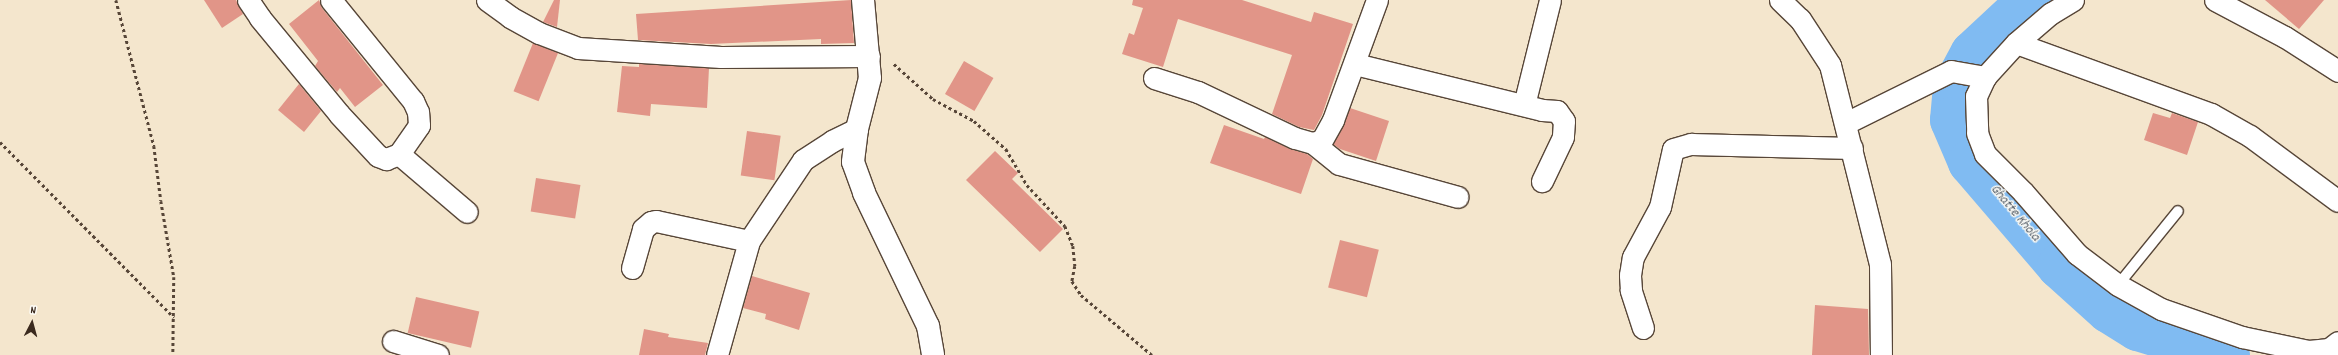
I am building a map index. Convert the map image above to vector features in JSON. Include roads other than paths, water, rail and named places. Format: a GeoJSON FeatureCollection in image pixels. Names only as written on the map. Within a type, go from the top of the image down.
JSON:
{"type":"FeatureCollection","features":[{"type":"Feature","properties":{"kind":"street"},"geometry":{"type":"LineString","coordinates":[[248,0],[260,18],[339,114],[378,156],[386,159],[399,154],[419,125],[418,112],[413,101],[331,0]]}},
{"type":"Feature","properties":{"kind":"street"},"geometry":{"type":"LineString","coordinates":[[486,0],[510,17],[539,33],[578,48],[721,57],[869,56]]}},
{"type":"Feature","properties":{"kind":"street"},"geometry":{"type":"LineString","coordinates":[[863,0],[870,78],[857,129],[853,162],[864,193],[928,326],[933,355]]}},
{"type":"Feature","properties":{"kind":"street"},"geometry":{"type":"LineString","coordinates":[[1313,143],[1322,140],[1333,120],[1377,0]]}},
{"type":"Feature","properties":{"kind":"street"},"geometry":{"type":"LineString","coordinates":[[1524,105],[1550,0]]}},
{"type":"Feature","properties":{"kind":"street"},"geometry":{"type":"LineString","coordinates":[[1780,0],[1800,19],[1830,65],[1846,123],[1880,264],[1882,355]]}},
{"type":"Feature","properties":{"kind":"street"},"geometry":{"type":"LineString","coordinates":[[2073,0],[2051,13],[2016,44],[1985,77],[1976,96],[1977,133],[1986,154],[2077,254],[2118,285],[2169,312],[2242,337],[2311,353],[2329,349],[2338,342]]}},
{"type":"Feature","properties":{"kind":"street"},"geometry":{"type":"LineString","coordinates":[[2215,0],[2285,37],[2338,70]]}},
{"type":"Feature","properties":{"kind":"street"},"geometry":{"type":"LineString","coordinates":[[2016,44],[2211,114],[2250,136],[2338,200]]}},
{"type":"Feature","properties":{"kind":"street"},"geometry":{"type":"LineString","coordinates":[[1354,64],[1524,105],[1557,111],[1564,121],[1563,137],[1542,181]]}},
{"type":"Feature","properties":{"kind":"street"},"geometry":{"type":"LineString","coordinates":[[1846,123],[1951,71],[1985,77]]}},
{"type":"Feature","properties":{"kind":"street"},"geometry":{"type":"LineString","coordinates":[[1154,78],[1198,92],[1295,138],[1313,143],[1339,164],[1458,197]]}},
{"type":"Feature","properties":{"kind":"street"},"geometry":{"type":"LineString","coordinates":[[717,355],[749,241],[803,160],[832,141],[857,129]]}},
{"type":"Feature","properties":{"kind":"street"},"geometry":{"type":"LineString","coordinates":[[1642,328],[1630,290],[1630,275],[1633,257],[1660,207],[1673,149],[1691,144],[1852,148]]}},
{"type":"Feature","properties":{"kind":"street"},"geometry":{"type":"LineString","coordinates":[[399,154],[467,212]]}},
{"type":"Feature","properties":{"kind":"street"},"geometry":{"type":"LineString","coordinates":[[632,268],[644,229],[651,222],[656,221],[749,241]]}},
{"type":"Feature","properties":{"kind":"street"},"geometry":{"type":"LineString","coordinates":[[393,341],[438,355]]}},
{"type":"Feature","properties":{"kind":"lane"},"geometry":{"type":"LineString","coordinates":[[2118,285],[2178,211]]}},
{"type":"Feature","properties":{"kind":"waterway","name":"Ghatte Khola"},"geometry":{"type":"LineString","coordinates":[[2031,0],[1973,54],[1956,86],[1953,120],[1971,162],[2060,266],[2109,310],[2138,328],[2227,355]]}}]}
